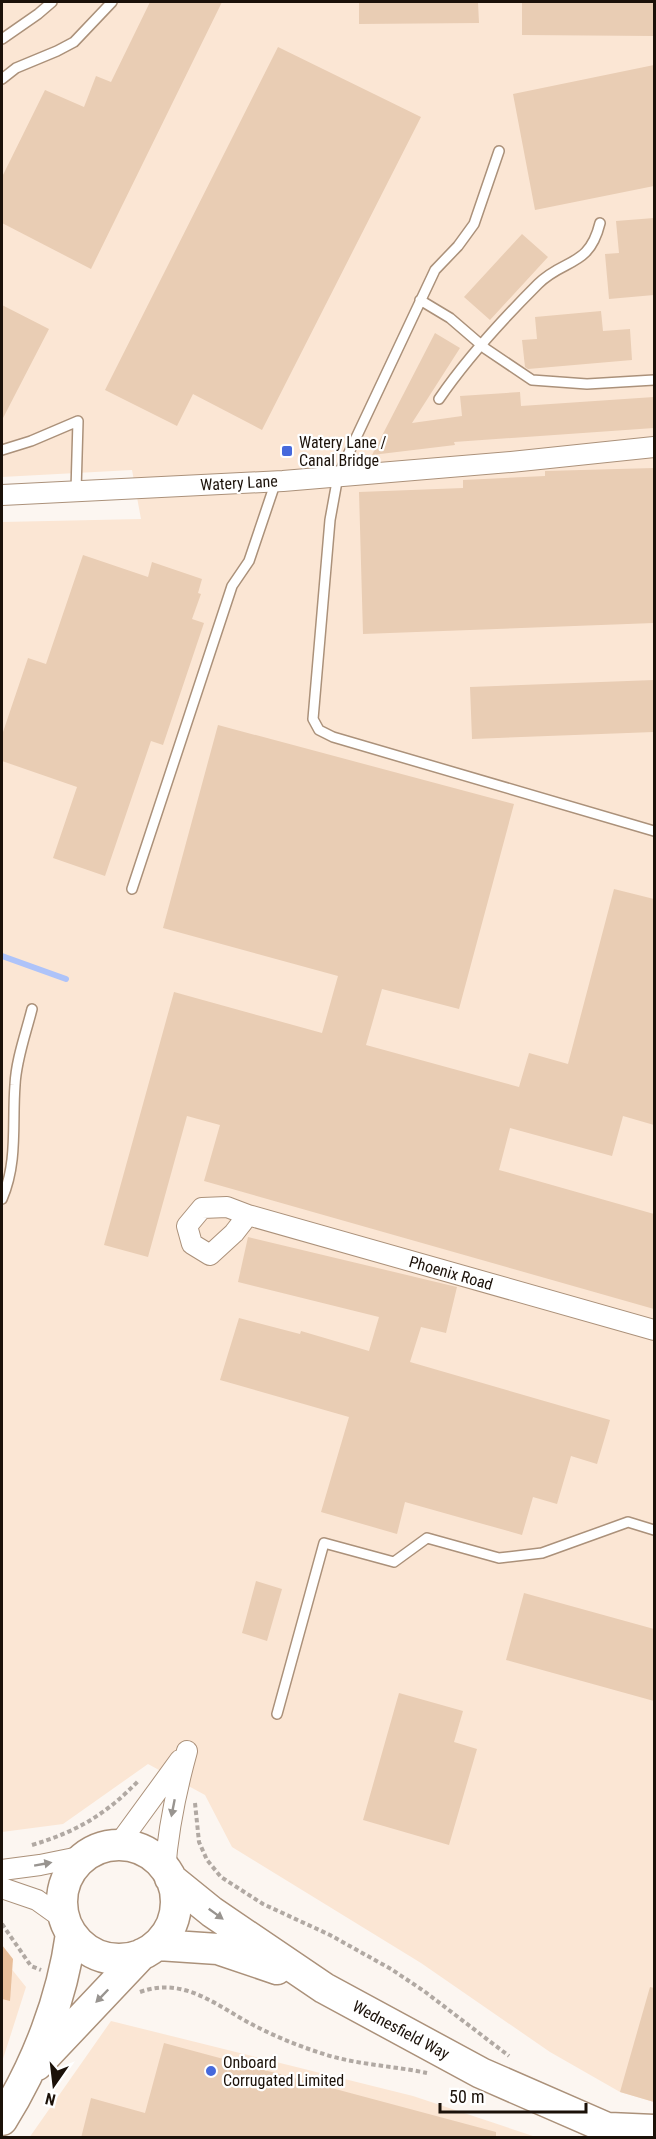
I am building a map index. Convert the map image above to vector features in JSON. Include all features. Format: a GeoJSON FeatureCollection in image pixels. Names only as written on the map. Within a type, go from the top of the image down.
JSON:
{"type":"FeatureCollection","features":[{"type":"Feature","properties":{"kind":"main road"},"geometry":{"type":"LineString","coordinates":[[2,2120],[29,2073],[63,1980],[68,1927],[62,1896],[68,1875],[84,1856],[103,1846],[118,1845],[137,1848],[154,1857],[168,1874],[177,1901],[171,1927],[29,2073]]}},
{"type":"Feature","properties":{"kind":"main road","name":"Wednesfield Way"},"geometry":{"type":"LineString","coordinates":[[168,1874],[212,1912],[324,1988],[481,2073],[620,2133],[654,2130]]}},
{"type":"Feature","properties":{"kind":"main road"},"geometry":{"type":"LineString","coordinates":[[68,1927],[82,1945],[101,1954],[124,1958],[150,1950]]}},
{"type":"Feature","properties":{"kind":"main road","name":"Wednesfield Way"},"geometry":{"type":"LineString","coordinates":[[150,1950],[195,1946],[218,1949],[324,1988]]}},
{"type":"Feature","properties":{"kind":"street","name":"Watery Lane"},"geometry":{"type":"LineString","coordinates":[[2,495],[276,481],[511,462],[654,447]]}},
{"type":"Feature","properties":{"kind":"street","name":"Phoenix Road"},"geometry":{"type":"LineString","coordinates":[[248,1215],[654,1330]]}},
{"type":"Feature","properties":{"kind":"street"},"geometry":{"type":"LineString","coordinates":[[118,1845],[170,1786]]}},
{"type":"Feature","properties":{"kind":"street"},"geometry":{"type":"LineString","coordinates":[[168,1874],[170,1786]]}},
{"type":"Feature","properties":{"kind":"street"},"geometry":{"type":"LineString","coordinates":[[2,1870],[84,1856]]}},
{"type":"Feature","properties":{"kind":"street"},"geometry":{"type":"LineString","coordinates":[[2,1888],[37,1900],[68,1927]]}},
{"type":"Feature","properties":{"kind":"lane"},"geometry":{"type":"LineString","coordinates":[[2,39],[51,2]]}},
{"type":"Feature","properties":{"kind":"lane"},"geometry":{"type":"LineString","coordinates":[[2,79],[16,68],[74,42],[112,2]]}},
{"type":"Feature","properties":{"kind":"lane"},"geometry":{"type":"LineString","coordinates":[[499,151],[474,224],[458,246],[435,270],[338,476],[330,520],[313,719],[319,730],[333,737],[654,831]]}},
{"type":"Feature","properties":{"kind":"lane"},"geometry":{"type":"LineString","coordinates":[[439,399],[460,368],[539,282],[586,254],[593,245],[600,223]]}},
{"type":"Feature","properties":{"kind":"lane"},"geometry":{"type":"LineString","coordinates":[[420,300],[450,318],[482,345],[532,380],[586,384],[654,380]]}},
{"type":"Feature","properties":{"kind":"lane"},"geometry":{"type":"LineString","coordinates":[[2,450],[31,441],[78,420],[76,491]]}},
{"type":"Feature","properties":{"kind":"lane"},"geometry":{"type":"LineString","coordinates":[[132,889],[232,586],[249,561],[276,481]]}},
{"type":"Feature","properties":{"kind":"lane"},"geometry":{"type":"LineString","coordinates":[[2,1198],[8,1184],[12,1156],[15,1084],[32,1009]]}},
{"type":"Feature","properties":{"kind":"lane"},"geometry":{"type":"LineString","coordinates":[[278,1714],[324,1543],[394,1562],[427,1538],[498,1558],[542,1553],[628,1522],[654,1530]]}},
{"type":"Feature","properties":{"kind":"path"},"geometry":{"type":"LineString","coordinates":[[25,1847],[56,1838],[107,1811],[122,1799],[148,1771],[195,1801],[199,1842],[207,1860],[221,1877],[263,1904],[330,1935],[391,1969],[514,2059]]}},
{"type":"Feature","properties":{"kind":"path"},"geometry":{"type":"LineString","coordinates":[[2,1924],[31,1966],[63,1980]]}},
{"type":"Feature","properties":{"kind":"path"},"geometry":{"type":"LineString","coordinates":[[135,1995],[158,1988],[185,1989],[208,1999],[258,2028],[317,2051],[373,2066],[433,2074]]}},
{"type":"Feature","properties":{"kind":"shaded area"},"geometry":{"type":"Polygon","coordinates":[[[2,2],[654,2],[654,2102],[620,2092],[550,2052],[421,1963],[232,1847],[205,1795],[148,1764],[63,1824],[2,1832],[2,522],[141,519],[132,470],[2,477],[2,2]]]}},
{"type":"Feature","properties":{"kind":"shaded area"},"geometry":{"type":"Polygon","coordinates":[[[2,1945],[13,1959],[10,2001],[2,1999],[2,1945]]]}},
{"type":"Feature","properties":{"kind":"shaded area"},"geometry":{"type":"Polygon","coordinates":[[[2,1957],[26,1987],[2,2062],[2,1957]]]}},
{"type":"Feature","properties":{"kind":"shaded area","name":"Onboard Corrugated Limited"},"geometry":{"type":"Polygon","coordinates":[[[111,2021],[413,2096],[536,2137],[29,2138],[111,2021]]]}},
{"type":"Feature","properties":{"kind":"building"},"geometry":{"type":"Polygon","coordinates":[[[150,2],[222,2],[91,269],[2,223],[2,177],[45,90],[84,107],[96,76],[111,82],[150,2]]]}},
{"type":"Feature","properties":{"kind":"building"},"geometry":{"type":"Polygon","coordinates":[[[359,2],[478,2],[479,23],[359,24],[359,2]]]}},
{"type":"Feature","properties":{"kind":"building"},"geometry":{"type":"Polygon","coordinates":[[[522,2],[654,2],[654,36],[522,35],[522,2]]]}},
{"type":"Feature","properties":{"kind":"building"},"geometry":{"type":"Polygon","coordinates":[[[278,47],[421,117],[262,430],[193,394],[177,426],[105,390],[278,47]]]}},
{"type":"Feature","properties":{"kind":"building"},"geometry":{"type":"Polygon","coordinates":[[[654,65],[654,186],[535,210],[513,94],[654,65]]]}},
{"type":"Feature","properties":{"kind":"building"},"geometry":{"type":"Polygon","coordinates":[[[654,218],[654,295],[609,299],[605,254],[619,253],[616,221],[654,218]]]}},
{"type":"Feature","properties":{"kind":"building"},"geometry":{"type":"Polygon","coordinates":[[[522,234],[548,257],[490,320],[464,297],[522,234]]]}},
{"type":"Feature","properties":{"kind":"building"},"geometry":{"type":"Polygon","coordinates":[[[2,305],[49,329],[2,420],[2,305]]]}},
{"type":"Feature","properties":{"kind":"building"},"geometry":{"type":"Polygon","coordinates":[[[601,311],[603,331],[630,329],[632,360],[528,369],[525,367],[522,340],[537,339],[535,317],[601,311]]]}},
{"type":"Feature","properties":{"kind":"building"},"geometry":{"type":"Polygon","coordinates":[[[435,333],[460,348],[412,423],[462,416],[460,396],[520,392],[521,406],[654,397],[654,428],[454,442],[455,445],[372,455],[435,333]]]}},
{"type":"Feature","properties":{"kind":"building"},"geometry":{"type":"Polygon","coordinates":[[[654,468],[654,623],[363,634],[359,492],[463,488],[463,480],[545,476],[545,471],[654,468]]]}},
{"type":"Feature","properties":{"kind":"building"},"geometry":{"type":"Polygon","coordinates":[[[83,555],[148,577],[152,562],[202,579],[198,593],[201,594],[192,619],[204,623],[163,745],[151,741],[105,876],[53,858],[77,787],[2,761],[2,735],[28,658],[46,664],[83,555]]]}},
{"type":"Feature","properties":{"kind":"building"},"geometry":{"type":"Polygon","coordinates":[[[654,680],[654,732],[472,739],[470,687],[654,680]]]}},
{"type":"Feature","properties":{"kind":"building"},"geometry":{"type":"Polygon","coordinates":[[[218,725],[514,804],[459,1009],[382,989],[366,1045],[519,1087],[529,1053],[568,1064],[614,889],[654,899],[654,1125],[623,1116],[612,1156],[510,1128],[499,1170],[654,1214],[654,1309],[204,1181],[220,1125],[187,1116],[148,1257],[104,1245],[174,992],[322,1033],[338,976],[163,928],[218,725]]]}},
{"type":"Feature","properties":{"kind":"building"},"geometry":{"type":"Polygon","coordinates":[[[248,1237],[457,1287],[446,1333],[421,1327],[410,1362],[610,1420],[597,1464],[571,1456],[557,1504],[533,1497],[522,1535],[405,1502],[397,1534],[321,1512],[349,1417],[220,1380],[239,1318],[300,1334],[301,1331],[369,1351],[379,1317],[238,1282],[248,1237]]]}},
{"type":"Feature","properties":{"kind":"building"},"geometry":{"type":"Polygon","coordinates":[[[256,1581],[282,1589],[267,1641],[242,1633],[256,1581]]]}},
{"type":"Feature","properties":{"kind":"building"},"geometry":{"type":"Polygon","coordinates":[[[524,1593],[654,1629],[654,1701],[506,1660],[524,1593]]]}},
{"type":"Feature","properties":{"kind":"building"},"geometry":{"type":"Polygon","coordinates":[[[399,1693],[463,1711],[454,1742],[477,1749],[449,1845],[363,1820],[399,1693]]]}},
{"type":"Feature","properties":{"kind":"building"},"geometry":{"type":"Polygon","coordinates":[[[650,1987],[654,1988],[654,2102],[620,2092],[650,1987]]]}},
{"type":"Feature","properties":{"kind":"building","name":"Onboard Corrugated Limited"},"geometry":{"type":"Polygon","coordinates":[[[164,2043],[496,2132],[496,2138],[81,2138],[91,2098],[145,2113],[164,2043]]]}},
{"type":"Feature","properties":{"kind":"waterway"},"geometry":{"type":"LineString","coordinates":[[2,956],[66,979]]}},
{"type":"Feature","properties":{"kind":"place","name":"Watery Lane / Canal Bridge"},"geometry":{"type":"Point","coordinates":[287,451]}},
{"type":"Feature","properties":{"kind":"place","name":"Onboard Corrugated Limited"},"geometry":{"type":"Point","coordinates":[211,2071]}}]}
